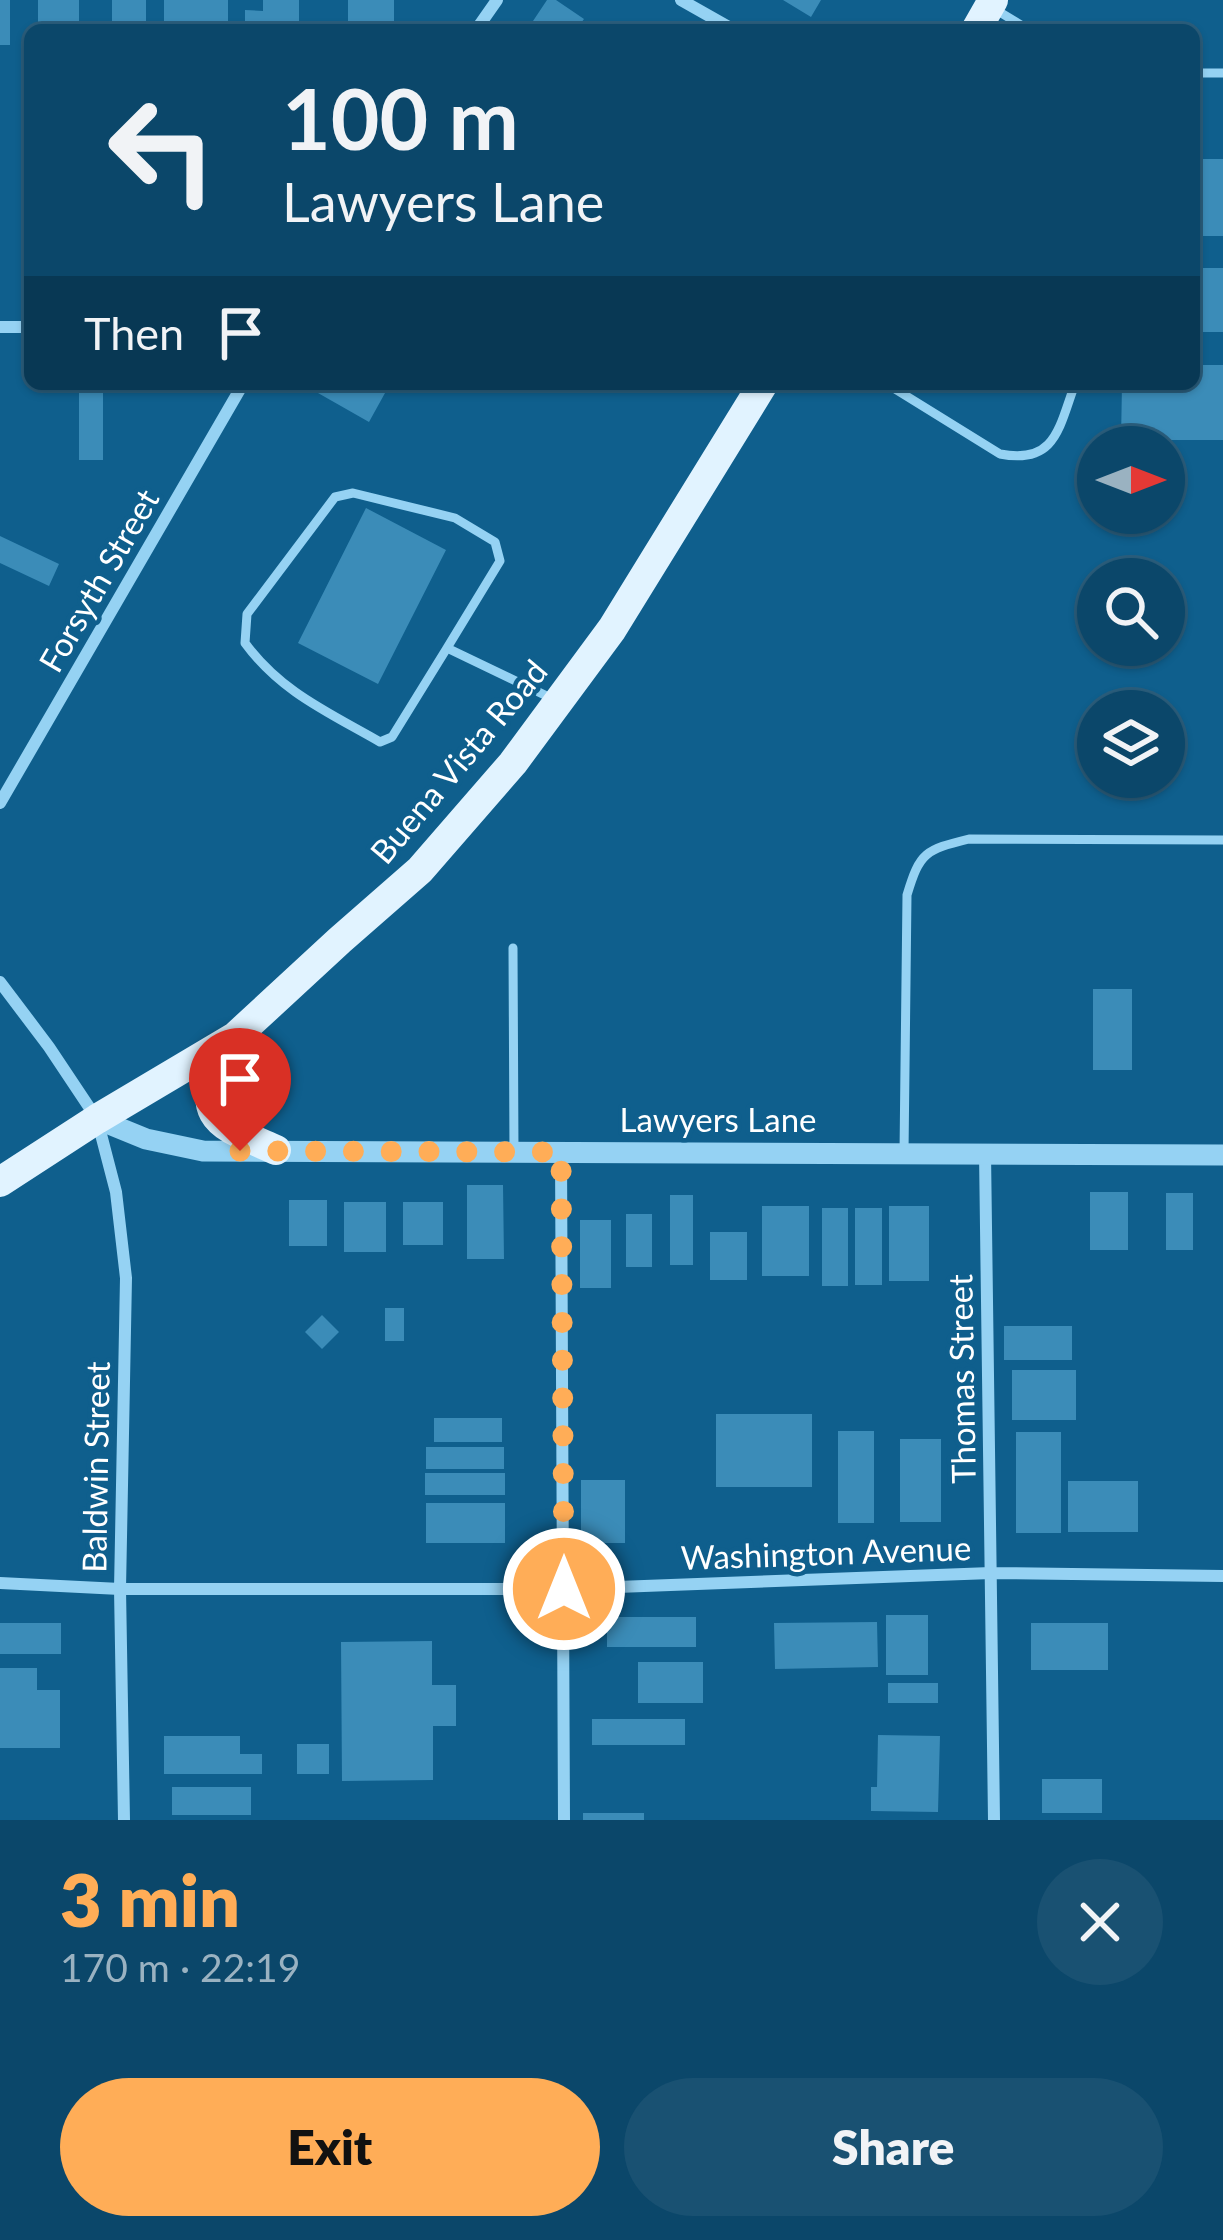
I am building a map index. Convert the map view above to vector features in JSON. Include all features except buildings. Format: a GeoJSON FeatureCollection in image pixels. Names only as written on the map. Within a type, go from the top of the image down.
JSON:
{"type":"FeatureCollection","features":[{"type":"Feature","properties":{"kind":"main road","name":"Buena Vista Road"},"geometry":{"type":"LineString","coordinates":[[0,1182],[235,1037],[420,870],[513,763],[612,629],[759,390]]}},
{"type":"Feature","properties":{"kind":"main road"},"geometry":{"type":"LineString","coordinates":[[220,1046],[210,1078],[209,1102],[222,1126],[277,1150]]}},
{"type":"Feature","properties":{"kind":"street"},"geometry":{"type":"LineString","coordinates":[[681,0],[723,24]]}},
{"type":"Feature","properties":{"kind":"street","name":"Forsyth Street"},"geometry":{"type":"LineString","coordinates":[[0,803],[241,390]]}},
{"type":"Feature","properties":{"kind":"street"},"geometry":{"type":"LineString","coordinates":[[0,982],[97,1119]]}},
{"type":"Feature","properties":{"kind":"street","name":"Lawyers Lane"},"geometry":{"type":"LineString","coordinates":[[97,1119],[146,1139],[203,1151],[1223,1155]]}},
{"type":"Feature","properties":{"kind":"street","name":"Baldwin Street"},"geometry":{"type":"LineString","coordinates":[[97,1119],[116,1192],[126,1278],[120,1589],[124,1820]]}},
{"type":"Feature","properties":{"kind":"street"},"geometry":{"type":"LineString","coordinates":[[561,1152],[564,1820]]}},
{"type":"Feature","properties":{"kind":"street","name":"Thomas Street"},"geometry":{"type":"LineString","coordinates":[[985,1154],[994,1820]]}},
{"type":"Feature","properties":{"kind":"street","name":"Washington Avenue"},"geometry":{"type":"LineString","coordinates":[[0,1583],[120,1589],[564,1589],[991,1573],[1223,1576]]}},
{"type":"Feature","properties":{"kind":"lane"},"geometry":{"type":"LineString","coordinates":[[986,12],[1015,24]]}},
{"type":"Feature","properties":{"kind":"lane"},"geometry":{"type":"LineString","coordinates":[[896,390],[1000,454],[1019,458],[1039,453],[1056,437],[1073,390]]}},
{"type":"Feature","properties":{"kind":"lane"},"geometry":{"type":"LineString","coordinates":[[353,493],[454,518],[495,542],[500,561],[447,648],[392,737],[380,742],[293,692],[263,668],[245,643],[247,614],[335,497],[353,493]]}},
{"type":"Feature","properties":{"kind":"lane"},"geometry":{"type":"LineString","coordinates":[[447,648],[558,701]]}},
{"type":"Feature","properties":{"kind":"lane"},"geometry":{"type":"LineString","coordinates":[[904,1154],[907,896],[917,862],[940,846],[969,839],[1223,840]]}},
{"type":"Feature","properties":{"kind":"lane"},"geometry":{"type":"LineString","coordinates":[[513,949],[514,1152]]}},
{"type":"Feature","properties":{"kind":"route"},"geometry":{"type":"LineString","coordinates":[[240,1151],[561,1152],[564,1589]]}}]}
